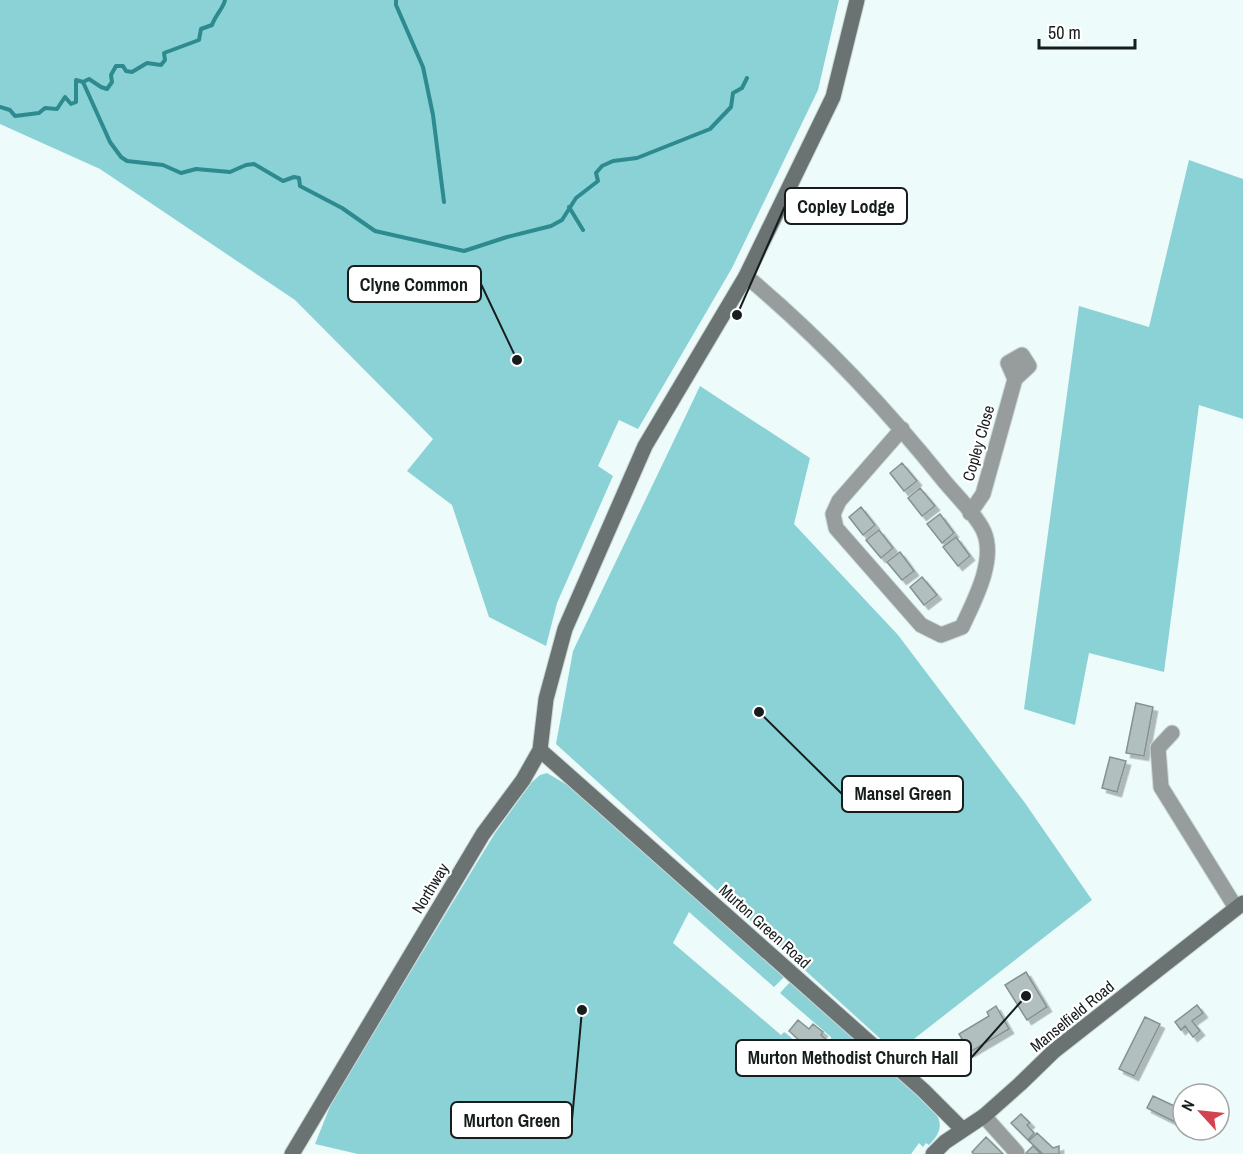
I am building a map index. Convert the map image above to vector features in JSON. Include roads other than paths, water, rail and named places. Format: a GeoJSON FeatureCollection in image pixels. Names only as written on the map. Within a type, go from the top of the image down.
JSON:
{"type":"FeatureCollection","features":[{"type":"Feature","properties":{"kind":"main road","name":"Northway"},"geometry":{"type":"LineString","coordinates":[[292,1154],[483,834],[524,780],[540,750],[546,699],[565,629],[645,446],[746,276],[833,97],[857,0]]}},
{"type":"Feature","properties":{"kind":"main road","name":"Murton Green Road"},"geometry":{"type":"LineString","coordinates":[[540,750],[923,1090],[963,1130]]}},
{"type":"Feature","properties":{"kind":"main road","name":"Manselfield Road"},"geometry":{"type":"LineString","coordinates":[[933,1154],[945,1142],[984,1116],[1054,1051],[1240,905]]}},
{"type":"Feature","properties":{"kind":"street"},"geometry":{"type":"LineString","coordinates":[[746,276],[793,315],[902,429],[984,532],[987,557],[977,597],[962,627],[941,635],[921,625],[836,528],[832,514],[839,501],[902,429]]}},
{"type":"Feature","properties":{"kind":"street","name":"Copley Close"},"geometry":{"type":"LineString","coordinates":[[970,513],[983,494],[1015,379]]}},
{"type":"Feature","properties":{"kind":"street","name":"Manselfield Road"},"geometry":{"type":"LineString","coordinates":[[1172,733],[1158,748],[1161,787],[1240,905]]}},
{"type":"Feature","properties":{"kind":"street"},"geometry":{"type":"LineString","coordinates":[[984,1116],[1017,1153]]}},
{"type":"Feature","properties":{"kind":"waterway"},"geometry":{"type":"LineString","coordinates":[[0,107],[10,110],[15,116],[39,113],[45,108],[57,109],[65,97],[71,104],[76,102],[76,80],[83,82],[89,79],[107,89],[112,82],[111,75],[116,66],[123,66],[126,71],[132,72],[147,63],[161,65],[165,60],[164,53],[199,40],[201,29],[212,25],[225,0]]}},
{"type":"Feature","properties":{"kind":"waterway"},"geometry":{"type":"LineString","coordinates":[[396,0],[396,5],[423,67],[433,115],[444,202]]}},
{"type":"Feature","properties":{"kind":"waterway"},"geometry":{"type":"LineString","coordinates":[[83,82],[110,142],[121,157],[127,161],[163,165],[181,173],[196,169],[230,172],[254,164],[283,181],[294,177],[299,178],[300,186],[342,208],[375,231],[464,251],[551,226],[562,220],[576,198],[598,181],[596,173],[602,166],[613,161],[637,158],[710,129],[731,107],[733,93],[742,88],[747,78]]}},
{"type":"Feature","properties":{"kind":"waterway"},"geometry":{"type":"LineString","coordinates":[[569,207],[583,230]]}},
{"type":"Feature","properties":{"kind":"place","name":"Copley Lodge"},"geometry":{"type":"Point","coordinates":[737,315]}},
{"type":"Feature","properties":{"kind":"place","name":"Clyne Common"},"geometry":{"type":"Point","coordinates":[517,360]}},
{"type":"Feature","properties":{"kind":"place","name":"Mansel Green"},"geometry":{"type":"Point","coordinates":[759,712]}},
{"type":"Feature","properties":{"kind":"place","name":"Murton Methodist Church Hall"},"geometry":{"type":"Point","coordinates":[1026,996]}},
{"type":"Feature","properties":{"kind":"place","name":"Murton Green"},"geometry":{"type":"Point","coordinates":[582,1010]}}]}
